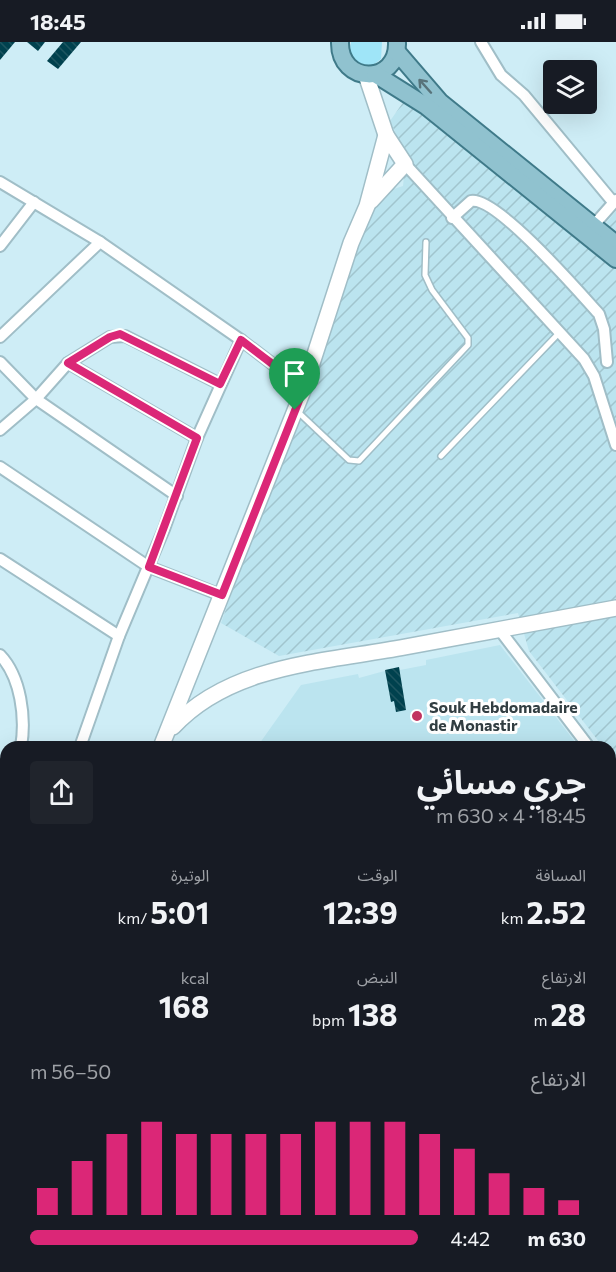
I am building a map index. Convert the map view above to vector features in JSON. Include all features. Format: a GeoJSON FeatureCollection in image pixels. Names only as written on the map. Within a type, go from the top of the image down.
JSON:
{"type":"FeatureCollection","features":[{"type":"Feature","properties":{"kind":"main road"},"geometry":{"type":"LineString","coordinates":[[337,46],[350,68],[371,74],[426,106],[616,259]]}},
{"type":"Feature","properties":{"kind":"main road"},"geometry":{"type":"LineString","coordinates":[[371,74],[391,64],[397,47]]}},
{"type":"Feature","properties":{"kind":"main road"},"geometry":{"type":"LineString","coordinates":[[397,47],[440,102],[616,244]]}},
{"type":"Feature","properties":{"kind":"street"},"geometry":{"type":"LineString","coordinates":[[481,42],[501,75],[524,95],[615,201],[593,226]]}},
{"type":"Feature","properties":{"kind":"street"},"geometry":{"type":"LineString","coordinates":[[371,74],[386,135],[405,164],[590,367],[616,445]]}},
{"type":"Feature","properties":{"kind":"street"},"geometry":{"type":"LineString","coordinates":[[164,740],[304,388],[351,243],[367,206],[386,135]]}},
{"type":"Feature","properties":{"kind":"street"},"geometry":{"type":"LineString","coordinates":[[367,206],[405,164]]}},
{"type":"Feature","properties":{"kind":"street"},"geometry":{"type":"LineString","coordinates":[[0,182],[100,242],[241,340],[304,388]]}},
{"type":"Feature","properties":{"kind":"street"},"geometry":{"type":"LineString","coordinates":[[452,218],[471,201],[484,201],[526,237],[599,314],[612,362],[590,367]]}},
{"type":"Feature","properties":{"kind":"street"},"geometry":{"type":"LineString","coordinates":[[0,246],[34,202]]}},
{"type":"Feature","properties":{"kind":"street"},"geometry":{"type":"LineString","coordinates":[[0,337],[100,242]]}},
{"type":"Feature","properties":{"kind":"street"},"geometry":{"type":"LineString","coordinates":[[0,430],[36,399],[68,363],[110,337],[120,334],[220,384]]}},
{"type":"Feature","properties":{"kind":"street"},"geometry":{"type":"LineString","coordinates":[[82,741],[119,636],[177,496],[197,438],[241,340]]}},
{"type":"Feature","properties":{"kind":"street"},"geometry":{"type":"LineString","coordinates":[[0,362],[36,399],[177,496]]}},
{"type":"Feature","properties":{"kind":"street"},"geometry":{"type":"LineString","coordinates":[[68,363],[197,438]]}},
{"type":"Feature","properties":{"kind":"street"},"geometry":{"type":"LineString","coordinates":[[0,467],[149,567],[222,595]]}},
{"type":"Feature","properties":{"kind":"street"},"geometry":{"type":"LineString","coordinates":[[0,559],[119,636]]}},
{"type":"Feature","properties":{"kind":"street"},"geometry":{"type":"LineString","coordinates":[[164,740],[188,710],[217,693],[264,674],[616,608]]}},
{"type":"Feature","properties":{"kind":"street"},"geometry":{"type":"LineString","coordinates":[[500,629],[584,741]]}},
{"type":"Feature","properties":{"kind":"street"},"geometry":{"type":"LineString","coordinates":[[0,656],[10,666],[17,688],[22,713],[21,741]]}},
{"type":"Feature","properties":{"kind":"lane"},"geometry":{"type":"LineString","coordinates":[[295,410],[349,460],[359,461],[468,345],[468,338],[432,290],[425,274],[426,242]]}},
{"type":"Feature","properties":{"kind":"lane"},"geometry":{"type":"LineString","coordinates":[[441,456],[559,333]]}},
{"type":"Feature","properties":{"kind":"shaded area"},"geometry":{"type":"Polygon","coordinates":[[[404,101],[588,245],[616,211],[616,741],[598,741],[529,651],[518,613],[279,656],[221,623],[311,373],[351,245],[378,194],[403,186],[406,156],[390,121],[404,101]]]}},
{"type":"Feature","properties":{"kind":"shaded area","name":"Souk Hebdomadaire de Monastir"},"geometry":{"type":"Polygon","coordinates":[[[500,645],[574,741],[261,741],[301,685],[358,674],[359,678],[399,667],[400,670],[426,665],[426,660],[500,645]]]}},
{"type":"Feature","properties":{"kind":"green space"},"geometry":{"type":"Polygon","coordinates":[[[351,42],[382,42],[381,59],[372,66],[356,63],[349,54],[351,42]]]}},
{"type":"Feature","properties":{"kind":"building"},"geometry":{"type":"Polygon","coordinates":[[[0,42],[15,42],[0,60],[0,42]]]}},
{"type":"Feature","properties":{"kind":"building"},"geometry":{"type":"Polygon","coordinates":[[[27,42],[45,42],[38,51],[27,42]]]}},
{"type":"Feature","properties":{"kind":"building"},"geometry":{"type":"Polygon","coordinates":[[[63,42],[81,42],[58,69],[47,61],[63,42]]]}},
{"type":"Feature","properties":{"kind":"building"},"geometry":{"type":"Polygon","coordinates":[[[399,667],[406,710],[396,712],[394,701],[391,702],[385,670],[399,667]]]}},
{"type":"Feature","properties":{"kind":"place","name":"Souk Hebdomadaire de Monastir"},"geometry":{"type":"Point","coordinates":[417,716]}},
{"type":"Feature","properties":{"kind":"route"},"geometry":{"type":"LineString","coordinates":[[120,334],[220,384],[241,340],[304,388],[295,410],[222,595],[149,567],[197,438],[68,363],[110,337],[120,334]]}}]}
